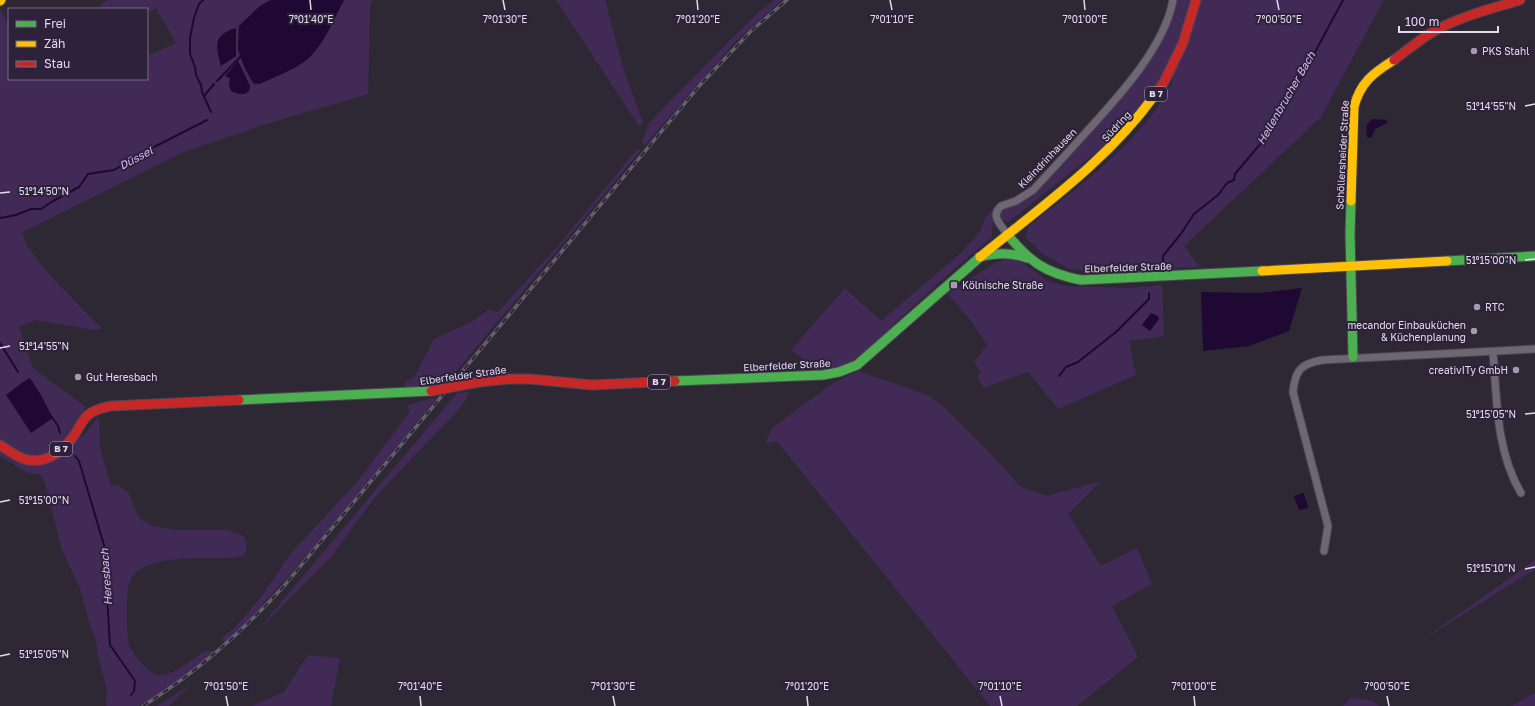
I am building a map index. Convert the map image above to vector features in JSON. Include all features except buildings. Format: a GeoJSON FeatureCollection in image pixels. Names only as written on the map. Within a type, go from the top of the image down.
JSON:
{"type":"FeatureCollection","features":[{"type":"Feature","properties":{"kind":"main road","name":"Südring"},"geometry":{"type":"LineString","coordinates":[[1007,234],[1087,170],[1141,115],[1178,57],[1196,0]]}},
{"type":"Feature","properties":{"kind":"main road","name":"Schöllersheider Straße"},"geometry":{"type":"LineString","coordinates":[[1354,357],[1350,266],[1350,205],[1354,107],[1356,96],[1361,86],[1371,75],[1431,33],[1454,22],[1520,0]]}},
{"type":"Feature","properties":{"kind":"main road","name":"Elberfelder Straße"},"geometry":{"type":"LineString","coordinates":[[0,445],[26,460],[45,460],[65,446],[88,415],[96,409],[111,406],[384,394],[431,390],[479,382],[509,379],[530,379],[592,384],[823,375],[839,372],[857,365],[1007,234],[1028,259],[1052,273],[1081,280],[1535,256]]}},
{"type":"Feature","properties":{"kind":"main road"},"geometry":{"type":"LineString","coordinates":[[979,257],[1005,253],[1016,254],[1028,259]]}},
{"type":"Feature","properties":{"kind":"street","name":"Kleindrinhausen"},"geometry":{"type":"LineString","coordinates":[[1007,234],[997,220],[996,216],[998,209],[1001,206],[1025,196],[1033,190],[1127,87],[1158,39],[1168,20],[1173,0]]}},
{"type":"Feature","properties":{"kind":"street"},"geometry":{"type":"LineString","coordinates":[[1324,551],[1328,526],[1293,392],[1297,373],[1302,366],[1322,360],[1354,357],[1535,349]]}},
{"type":"Feature","properties":{"kind":"street"},"geometry":{"type":"LineString","coordinates":[[1493,352],[1500,433],[1512,478],[1521,493]]}},
{"type":"Feature","properties":{"kind":"shaded area"},"geometry":{"type":"Polygon","coordinates":[[[107,0],[271,0],[260,6],[239,26],[238,48],[242,63],[247,74],[256,85],[320,45],[344,0],[372,0],[370,5],[368,94],[266,124],[186,151],[22,232],[26,244],[44,269],[102,329],[93,330],[35,320],[19,327],[33,368],[86,407],[71,429],[82,437],[99,416],[100,449],[111,486],[116,485],[128,492],[139,518],[152,526],[178,530],[227,530],[244,536],[247,544],[245,555],[228,558],[166,560],[141,568],[132,577],[127,593],[127,628],[129,643],[130,648],[135,655],[149,670],[155,674],[169,674],[201,654],[207,651],[216,650],[164,691],[138,706],[106,706],[107,691],[97,652],[96,639],[90,625],[80,588],[62,550],[46,486],[41,475],[26,472],[0,456],[0,9],[8,24],[8,80],[148,80],[148,56],[176,43],[156,8],[148,12],[148,8],[102,8],[100,5],[107,0]],[[238,61],[226,76],[230,78],[231,91],[239,94],[245,94],[250,86],[238,61]]]}},
{"type":"Feature","properties":{"kind":"shaded area"},"geometry":{"type":"Polygon","coordinates":[[[271,0],[344,0],[325,36],[316,50],[306,61],[287,72],[260,84],[253,83],[244,66],[238,49],[239,26],[260,6],[271,0]]]}},
{"type":"Feature","properties":{"kind":"shaded area"},"geometry":{"type":"Polygon","coordinates":[[[556,0],[605,0],[623,68],[643,122],[639,126],[556,0]]]}},
{"type":"Feature","properties":{"kind":"shaded area"},"geometry":{"type":"Polygon","coordinates":[[[774,0],[782,0],[736,41],[645,145],[642,142],[649,123],[730,40],[774,0]]]}},
{"type":"Feature","properties":{"kind":"shaded area"},"geometry":{"type":"Polygon","coordinates":[[[1176,0],[1193,0],[1176,48],[1155,90],[1118,135],[1008,222],[1001,219],[1000,213],[1003,210],[1027,199],[1045,183],[1139,76],[1161,40],[1170,21],[1176,0]]]}},
{"type":"Feature","properties":{"kind":"shaded area"},"geometry":{"type":"Polygon","coordinates":[[[1201,0],[1384,0],[1320,118],[1184,246],[1200,267],[1095,271],[1069,269],[1043,254],[1025,237],[1029,226],[1108,161],[1127,143],[1160,104],[1172,83],[1171,78],[1188,40],[1201,0]]]}},
{"type":"Feature","properties":{"kind":"shaded area"},"geometry":{"type":"Polygon","coordinates":[[[236,28],[236,56],[221,66],[217,47],[219,38],[228,31],[236,28]]]}},
{"type":"Feature","properties":{"kind":"shaded area"},"geometry":{"type":"Polygon","coordinates":[[[238,61],[250,86],[249,91],[245,94],[239,94],[231,91],[229,84],[230,78],[225,76],[238,61]]]}},
{"type":"Feature","properties":{"kind":"shaded area"},"geometry":{"type":"Polygon","coordinates":[[[1373,119],[1387,120],[1387,123],[1375,129],[1372,137],[1369,138],[1367,137],[1366,131],[1367,126],[1373,119]]]}},
{"type":"Feature","properties":{"kind":"shaded area"},"geometry":{"type":"Polygon","coordinates":[[[638,148],[640,151],[453,375],[405,389],[405,382],[414,377],[434,339],[471,322],[488,310],[498,312],[557,247],[638,148]]]}},
{"type":"Feature","properties":{"kind":"shaded area"},"geometry":{"type":"Polygon","coordinates":[[[992,210],[992,237],[926,294],[865,353],[850,363],[834,369],[805,369],[812,365],[791,350],[845,288],[881,321],[962,252],[980,231],[986,217],[992,210]]]}},
{"type":"Feature","properties":{"kind":"shaded area"},"geometry":{"type":"Polygon","coordinates":[[[1011,259],[1023,263],[1046,280],[1064,286],[1130,288],[1162,285],[1164,336],[1129,341],[1136,375],[1058,409],[1028,372],[983,388],[977,376],[981,373],[974,362],[987,345],[968,317],[947,294],[996,262],[1011,259]]]}},
{"type":"Feature","properties":{"kind":"shaded area"},"geometry":{"type":"Polygon","coordinates":[[[1302,288],[1289,331],[1249,346],[1203,351],[1201,292],[1258,293],[1302,288]]]}},
{"type":"Feature","properties":{"kind":"shaded area"},"geometry":{"type":"Polygon","coordinates":[[[1151,313],[1158,316],[1159,319],[1150,331],[1142,325],[1151,313]]]}},
{"type":"Feature","properties":{"kind":"shaded area"},"geometry":{"type":"Polygon","coordinates":[[[858,371],[930,396],[946,409],[988,451],[1021,487],[1047,496],[1101,481],[1068,514],[1101,566],[1137,548],[1152,584],[1112,606],[1138,657],[1077,706],[990,706],[777,441],[765,444],[772,428],[833,383],[858,371]]]}},
{"type":"Feature","properties":{"kind":"shaded area"},"geometry":{"type":"Polygon","coordinates":[[[30,378],[53,418],[31,433],[6,395],[30,378]]]}},
{"type":"Feature","properties":{"kind":"shaded area"},"geometry":{"type":"Polygon","coordinates":[[[470,392],[461,407],[375,497],[331,557],[257,631],[457,393],[470,392]]]}},
{"type":"Feature","properties":{"kind":"shaded area"},"geometry":{"type":"Polygon","coordinates":[[[437,397],[334,523],[281,584],[226,643],[221,639],[235,627],[262,596],[291,553],[358,481],[410,411],[407,405],[437,397]]]}},
{"type":"Feature","properties":{"kind":"shaded area"},"geometry":{"type":"Polygon","coordinates":[[[1303,493],[1308,508],[1299,510],[1294,496],[1303,493]]]}},
{"type":"Feature","properties":{"kind":"shaded area"},"geometry":{"type":"Polygon","coordinates":[[[1535,560],[1535,569],[1415,645],[1535,560]]]}},
{"type":"Feature","properties":{"kind":"shaded area"},"geometry":{"type":"Polygon","coordinates":[[[308,655],[340,658],[331,706],[252,706],[284,692],[308,655]]]}},
{"type":"Feature","properties":{"kind":"shaded area"},"geometry":{"type":"Polygon","coordinates":[[[190,685],[169,706],[157,706],[190,685]]]}},
{"type":"Feature","properties":{"kind":"shaded area"},"geometry":{"type":"Polygon","coordinates":[[[1535,693],[1535,706],[1511,706],[1535,693]]]}},
{"type":"Feature","properties":{"kind":"shaded area"},"geometry":{"type":"Polygon","coordinates":[[[1351,698],[1371,700],[1379,706],[1343,706],[1351,698]]]}},
{"type":"Feature","properties":{"kind":"waterway","name":"Düssel"},"geometry":{"type":"LineString","coordinates":[[203,0],[199,4],[194,18],[190,38],[190,54],[202,92],[211,112]]}},
{"type":"Feature","properties":{"kind":"waterway","name":"Hellenbrucher Bach"},"geometry":{"type":"LineString","coordinates":[[1163,263],[1163,256],[1180,235],[1194,214],[1218,195],[1227,183],[1234,180],[1235,174],[1261,143],[1307,67],[1343,0]]}},
{"type":"Feature","properties":{"kind":"waterway"},"geometry":{"type":"LineString","coordinates":[[217,81],[243,54]]}},
{"type":"Feature","properties":{"kind":"waterway"},"geometry":{"type":"LineString","coordinates":[[204,96],[214,84]]}},
{"type":"Feature","properties":{"kind":"waterway","name":"Düssel"},"geometry":{"type":"LineString","coordinates":[[0,218],[16,215],[31,209],[41,209],[79,187],[88,174],[114,170],[156,146],[207,120]]}},
{"type":"Feature","properties":{"kind":"waterway","name":"Hellenbrucher Bach"},"geometry":{"type":"LineString","coordinates":[[1059,376],[1066,367],[1078,362],[1116,332],[1149,299],[1149,293]]}},
{"type":"Feature","properties":{"kind":"waterway","name":"Heresbach"},"geometry":{"type":"LineString","coordinates":[[0,343],[18,372]]}},
{"type":"Feature","properties":{"kind":"waterway","name":"Heresbach"},"geometry":{"type":"LineString","coordinates":[[52,417],[58,426],[60,433]]}},
{"type":"Feature","properties":{"kind":"waterway","name":"Heresbach"},"geometry":{"type":"LineString","coordinates":[[75,456],[79,461],[104,545],[110,645],[135,681],[134,691],[131,695]]}},
{"type":"Feature","properties":{"kind":"railway"},"geometry":{"type":"LineString","coordinates":[[143,706],[163,693],[218,651],[268,604],[700,85],[751,31],[787,0]]}},
{"type":"Feature","properties":{"kind":"traffic: fast"},"geometry":{"type":"LineString","coordinates":[[1351,201],[1350,234],[1353,357]]}},
{"type":"Feature","properties":{"kind":"traffic: fast"},"geometry":{"type":"LineString","coordinates":[[1007,234],[1023,252],[1039,265],[1057,274],[1081,280],[1262,271]]}},
{"type":"Feature","properties":{"kind":"traffic: fast"},"geometry":{"type":"LineString","coordinates":[[979,257],[1003,254],[1027,258]]}},
{"type":"Feature","properties":{"kind":"traffic: fast"},"geometry":{"type":"LineString","coordinates":[[1447,261],[1535,256]]}},
{"type":"Feature","properties":{"kind":"traffic: fast"},"geometry":{"type":"LineString","coordinates":[[675,381],[823,375],[839,372],[857,365],[980,257]]}},
{"type":"Feature","properties":{"kind":"traffic: fast"},"geometry":{"type":"LineString","coordinates":[[239,400],[431,391]]}},
{"type":"Feature","properties":{"kind":"traffic: slow"},"geometry":{"type":"LineString","coordinates":[[1351,201],[1354,107],[1360,91],[1368,79],[1394,60]]}},
{"type":"Feature","properties":{"kind":"traffic: slow"},"geometry":{"type":"LineString","coordinates":[[980,257],[1072,182],[1116,142],[1136,120],[1154,96]]}},
{"type":"Feature","properties":{"kind":"traffic: slow"},"geometry":{"type":"LineString","coordinates":[[1262,271],[1447,261]]}},
{"type":"Feature","properties":{"kind":"traffic: jam"},"geometry":{"type":"LineString","coordinates":[[1154,96],[1164,82],[1183,43],[1196,0]]}},
{"type":"Feature","properties":{"kind":"traffic: jam"},"geometry":{"type":"LineString","coordinates":[[1394,60],[1421,39],[1441,27],[1474,14],[1520,0]]}},
{"type":"Feature","properties":{"kind":"traffic: jam"},"geometry":{"type":"LineString","coordinates":[[479,382],[509,379],[530,379],[592,385],[675,381]]}},
{"type":"Feature","properties":{"kind":"traffic: jam"},"geometry":{"type":"LineString","coordinates":[[431,391],[479,382]]}},
{"type":"Feature","properties":{"kind":"traffic: jam"},"geometry":{"type":"LineString","coordinates":[[0,445],[24,459],[45,459],[63,448],[86,417],[93,411],[99,409],[111,406],[239,400]]}},
{"type":"Feature","properties":{"kind":"place","name":"PKS Stahl"},"geometry":{"type":"Point","coordinates":[1474,51]}},
{"type":"Feature","properties":{"kind":"place","name":"Kölnische Straße"},"geometry":{"type":"Point","coordinates":[954,285]}},
{"type":"Feature","properties":{"kind":"place","name":"RTC"},"geometry":{"type":"Point","coordinates":[1477,307]}},
{"type":"Feature","properties":{"kind":"place","name":"mecandor Einbauküchen & Küchenplanung"},"geometry":{"type":"Point","coordinates":[1474,331]}},
{"type":"Feature","properties":{"kind":"place","name":"creativITy GmbH"},"geometry":{"type":"Point","coordinates":[1516,370]}},
{"type":"Feature","properties":{"kind":"place","name":"Gut Heresbach"},"geometry":{"type":"Point","coordinates":[78,377]}}]}
